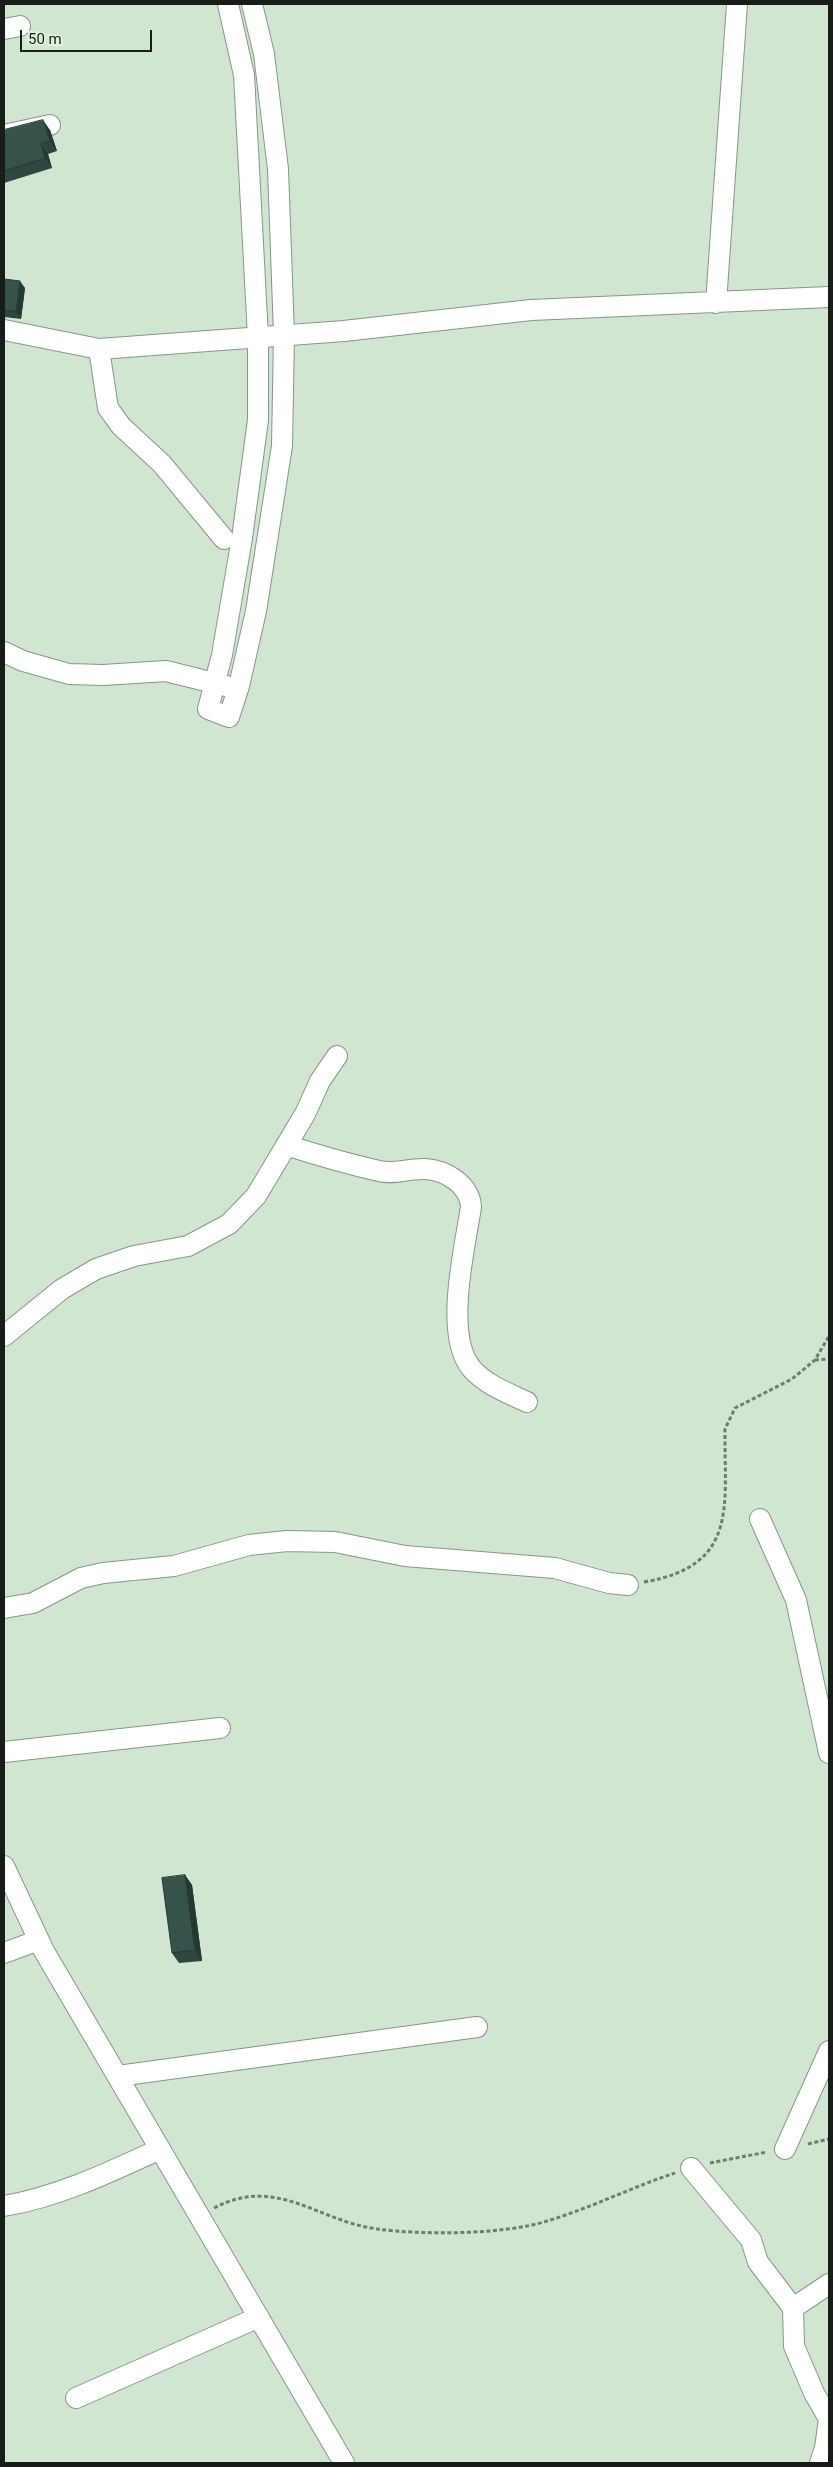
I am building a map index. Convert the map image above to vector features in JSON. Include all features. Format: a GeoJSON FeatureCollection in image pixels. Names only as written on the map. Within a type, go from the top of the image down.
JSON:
{"type":"FeatureCollection","features":[{"type":"Feature","properties":{"kind":"street"},"geometry":{"type":"LineString","coordinates":[[228,4],[244,75],[258,337],[258,420],[242,538],[222,655],[208,709],[229,718],[238,689],[256,611],[282,446],[284,336],[278,170],[264,54],[252,4]]}},
{"type":"Feature","properties":{"kind":"street"},"geometry":{"type":"LineString","coordinates":[[716,303],[737,4]]}},
{"type":"Feature","properties":{"kind":"street"},"geometry":{"type":"LineString","coordinates":[[4,135],[50,125]]}},
{"type":"Feature","properties":{"kind":"street"},"geometry":{"type":"LineString","coordinates":[[4,330],[99,349],[284,336],[531,310],[829,297]]}},
{"type":"Feature","properties":{"kind":"street"},"geometry":{"type":"LineString","coordinates":[[99,349],[108,408],[121,426],[162,464],[224,539]]}},
{"type":"Feature","properties":{"kind":"street"},"geometry":{"type":"LineString","coordinates":[[4,652],[23,661],[69,674],[103,675],[166,672],[238,689]]}},
{"type":"Feature","properties":{"kind":"street"},"geometry":{"type":"LineString","coordinates":[[4,1336],[62,1288],[96,1269],[134,1256],[188,1246],[229,1224],[256,1196],[305,1114],[320,1081],[337,1056]]}},
{"type":"Feature","properties":{"kind":"street"},"geometry":{"type":"LineString","coordinates":[[286,1145],[330,1160],[382,1172],[392,1173],[426,1169],[441,1173],[458,1182],[466,1190],[471,1199],[471,1208],[458,1295],[458,1326],[462,1353],[472,1368],[489,1383],[527,1402]]}},
{"type":"Feature","properties":{"kind":"street"},"geometry":{"type":"LineString","coordinates":[[760,1519],[796,1600],[829,1753]]}},
{"type":"Feature","properties":{"kind":"street"},"geometry":{"type":"LineString","coordinates":[[4,1608],[33,1602],[81,1578],[104,1573],[134,1572],[174,1566],[249,1545],[287,1541],[335,1542],[405,1556],[555,1568],[609,1583],[628,1585]]}},
{"type":"Feature","properties":{"kind":"street"},"geometry":{"type":"LineString","coordinates":[[4,1752],[220,1728]]}},
{"type":"Feature","properties":{"kind":"street"},"geometry":{"type":"LineString","coordinates":[[4,1866],[39,1940],[344,2463]]}},
{"type":"Feature","properties":{"kind":"street"},"geometry":{"type":"LineString","coordinates":[[4,1953],[39,1940]]}},
{"type":"Feature","properties":{"kind":"street"},"geometry":{"type":"LineString","coordinates":[[118,2076],[477,2027]]}},
{"type":"Feature","properties":{"kind":"street"},"geometry":{"type":"LineString","coordinates":[[785,2149],[829,2051]]}},
{"type":"Feature","properties":{"kind":"street"},"geometry":{"type":"LineString","coordinates":[[4,2206],[42,2197],[102,2175],[160,2149]]}},
{"type":"Feature","properties":{"kind":"street"},"geometry":{"type":"LineString","coordinates":[[691,2168],[751,2240],[758,2262],[793,2308],[794,2346],[814,2393],[829,2419],[825,2448],[820,2463]]}},
{"type":"Feature","properties":{"kind":"street"},"geometry":{"type":"LineString","coordinates":[[793,2308],[829,2284]]}},
{"type":"Feature","properties":{"kind":"street"},"geometry":{"type":"LineString","coordinates":[[76,2398],[259,2317]]}},
{"type":"Feature","properties":{"kind":"path"},"geometry":{"type":"LineString","coordinates":[[628,1585],[680,1572],[691,1567],[706,1555],[718,1534],[724,1516],[726,1487],[725,1429],[728,1420],[735,1408],[792,1379],[815,1360],[829,1336]]}},
{"type":"Feature","properties":{"kind":"path"},"geometry":{"type":"LineString","coordinates":[[815,1360],[829,1359]]}},
{"type":"Feature","properties":{"kind":"path"},"geometry":{"type":"LineString","coordinates":[[199,2215],[241,2196],[257,2195],[301,2203],[340,2220],[377,2229],[442,2232],[514,2229],[547,2222],[691,2168],[829,2139]]}},
{"type":"Feature","properties":{"kind":"building"},"geometry":{"type":"Polygon","coordinates":[[[43,120],[50,141],[41,144],[45,158],[4,171],[4,130],[43,120]]]}},
{"type":"Feature","properties":{"kind":"building"},"geometry":{"type":"Polygon","coordinates":[[[4,279],[20,281],[16,312],[4,310],[4,279]]]}},
{"type":"Feature","properties":{"kind":"building"},"geometry":{"type":"Polygon","coordinates":[[[185,1875],[195,1950],[172,1953],[162,1878],[185,1875]]]}}]}
